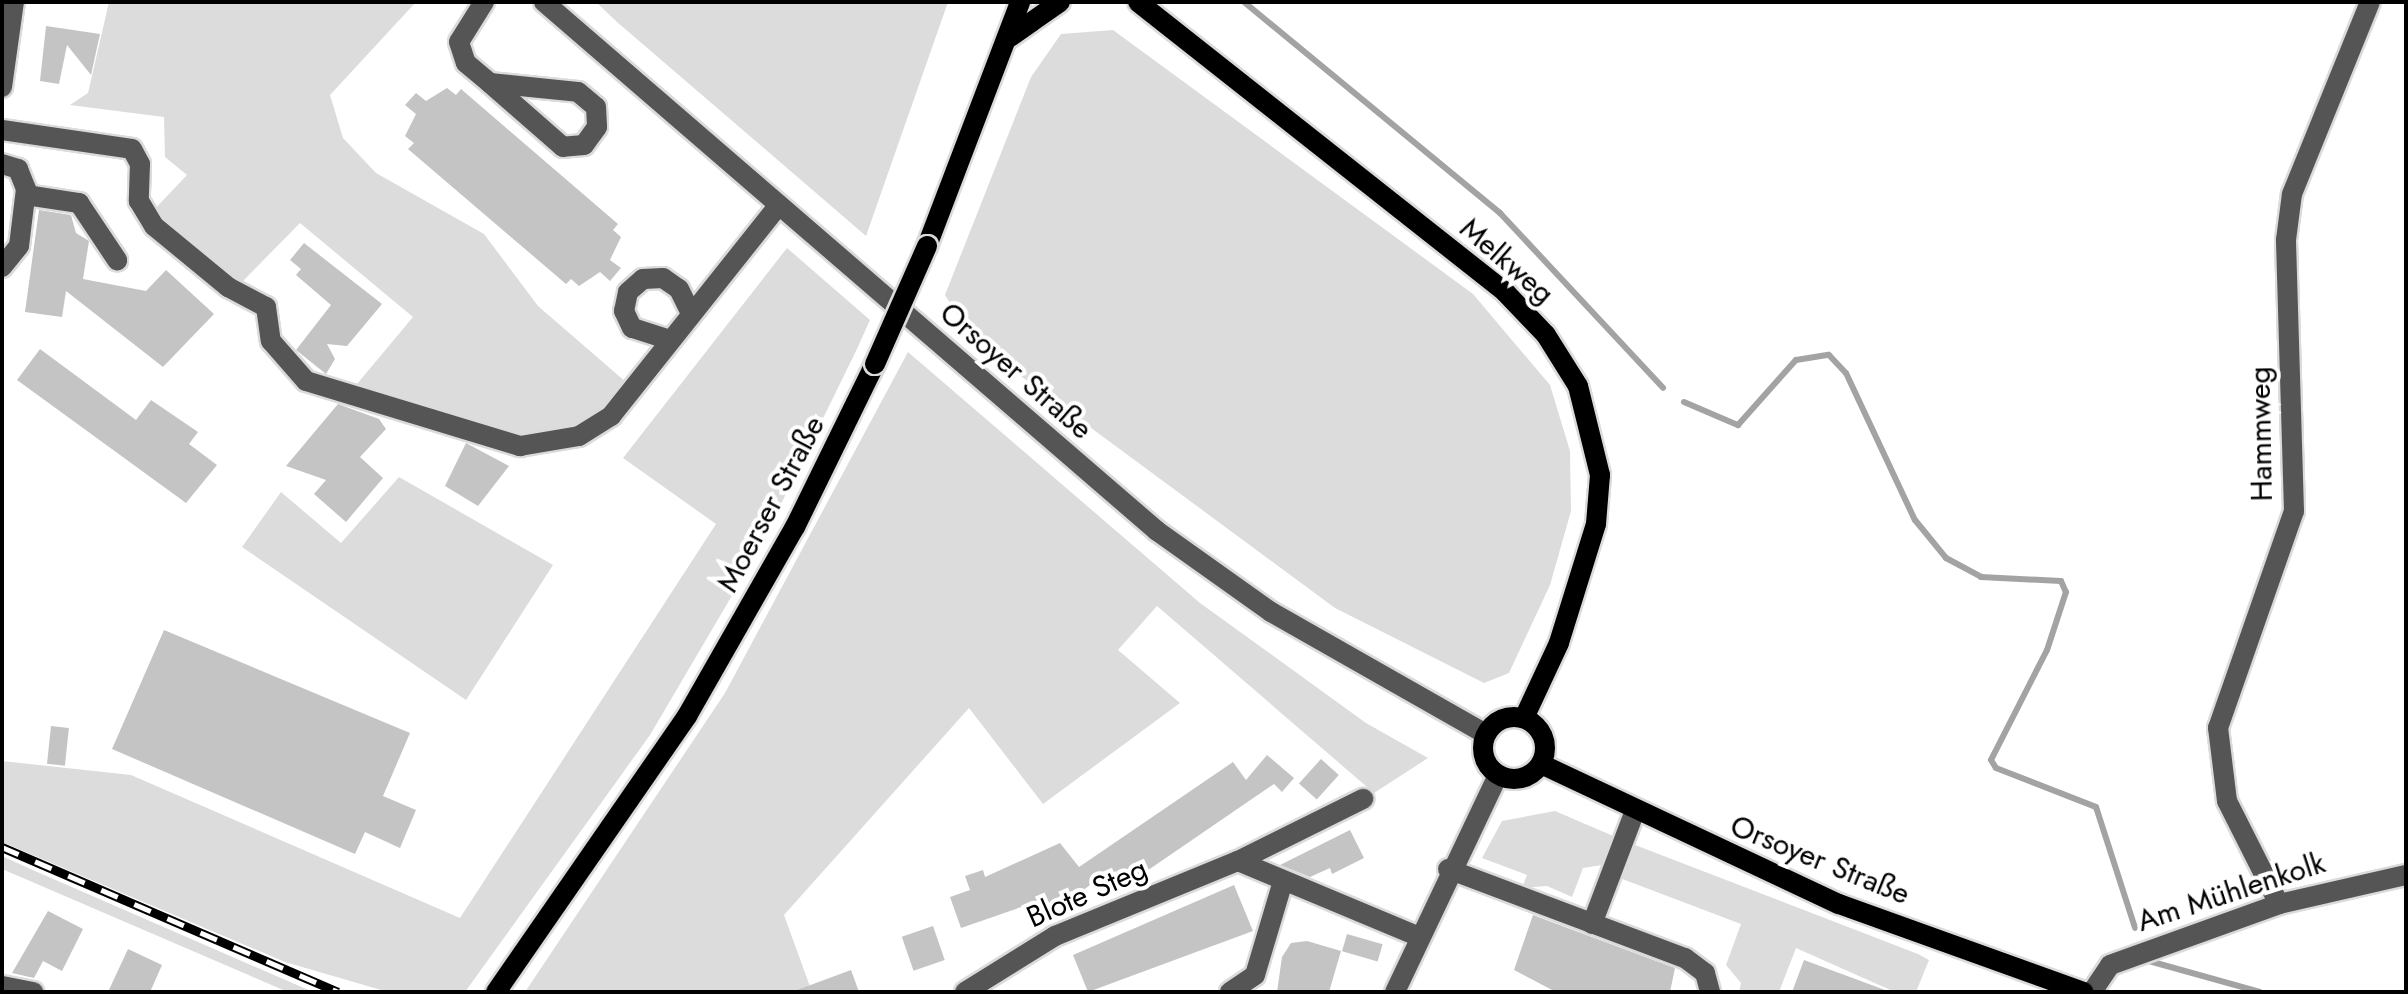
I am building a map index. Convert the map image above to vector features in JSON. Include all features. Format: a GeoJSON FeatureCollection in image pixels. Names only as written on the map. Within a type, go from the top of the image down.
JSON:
{"type":"FeatureCollection","features":[{"type":"Feature","properties":{"kind":"main road","name":"Moerser Straße"},"geometry":{"type":"LineString","coordinates":[[496,992],[687,716],[795,527],[875,364],[927,246],[1010,37],[1020,2]]}},
{"type":"Feature","properties":{"kind":"main road"},"geometry":{"type":"LineString","coordinates":[[1010,37],[1060,2]]}},
{"type":"Feature","properties":{"kind":"main road","name":"Melkweg"},"geometry":{"type":"LineString","coordinates":[[1118,2],[1141,6],[1505,292],[1546,335],[1578,386],[1600,475],[1596,524],[1565,628],[1524,718]]}},
{"type":"Feature","properties":{"kind":"main road"},"geometry":{"type":"LineString","coordinates":[[1524,718],[1544,737],[1541,764],[1524,778],[1498,775],[1486,762],[1486,734],[1502,719],[1524,718]]}},
{"type":"Feature","properties":{"kind":"main road","name":"Orsoyer Straße"},"geometry":{"type":"LineString","coordinates":[[1541,764],[1635,811],[1839,904],[2084,992]]}},
{"type":"Feature","properties":{"kind":"street"},"geometry":{"type":"LineString","coordinates":[[2,87],[14,2]]}},
{"type":"Feature","properties":{"kind":"street"},"geometry":{"type":"LineString","coordinates":[[484,2],[459,42],[466,63],[563,147],[584,145],[597,127],[596,107],[578,92],[490,83]]}},
{"type":"Feature","properties":{"kind":"street","name":"Orsoyer Straße"},"geometry":{"type":"LineString","coordinates":[[544,2],[1157,531],[1271,612],[1486,734]]}},
{"type":"Feature","properties":{"kind":"street","name":"Hammweg"},"geometry":{"type":"LineString","coordinates":[[2279,904],[2227,801],[2218,728],[2294,511],[2286,240],[2292,194],[2370,2]]}},
{"type":"Feature","properties":{"kind":"street"},"geometry":{"type":"LineString","coordinates":[[2,130],[132,149],[145,213],[228,287],[266,307],[271,341],[296,375],[496,442],[542,445],[597,427],[778,206]]}},
{"type":"Feature","properties":{"kind":"street"},"geometry":{"type":"LineString","coordinates":[[2,164],[18,169],[26,195],[16,257],[2,267]]}},
{"type":"Feature","properties":{"kind":"street"},"geometry":{"type":"LineString","coordinates":[[26,195],[79,203],[117,260]]}},
{"type":"Feature","properties":{"kind":"street"},"geometry":{"type":"LineString","coordinates":[[670,340],[632,328],[624,311],[628,292],[643,279],[663,278],[679,289],[691,314]]}},
{"type":"Feature","properties":{"kind":"street"},"geometry":{"type":"LineString","coordinates":[[1395,992],[1448,869],[1498,775]]}},
{"type":"Feature","properties":{"kind":"street","name":"Blote Steg"},"geometry":{"type":"LineString","coordinates":[[965,992],[1055,936],[1238,861],[1363,799]]}},
{"type":"Feature","properties":{"kind":"street"},"geometry":{"type":"LineString","coordinates":[[1592,924],[1635,811]]}},
{"type":"Feature","properties":{"kind":"street"},"geometry":{"type":"LineString","coordinates":[[1238,861],[1417,936]]}},
{"type":"Feature","properties":{"kind":"street"},"geometry":{"type":"LineString","coordinates":[[1448,869],[1697,965],[1710,992]]}},
{"type":"Feature","properties":{"kind":"street","name":"Am Mühlenkolk"},"geometry":{"type":"LineString","coordinates":[[2092,992],[2110,965],[2279,904],[2406,875]]}},
{"type":"Feature","properties":{"kind":"street"},"geometry":{"type":"LineString","coordinates":[[1230,992],[1255,975],[1283,881]]}},
{"type":"Feature","properties":{"kind":"street"},"geometry":{"type":"LineString","coordinates":[[2,986],[33,992]]}},
{"type":"Feature","properties":{"kind":"shaded area"},"geometry":{"type":"Polygon","coordinates":[[[109,2],[416,2],[330,95],[343,138],[376,173],[484,234],[538,306],[627,383],[621,392],[579,427],[520,439],[357,384],[413,317],[300,223],[239,285],[151,213],[187,175],[165,157],[164,117],[70,105],[88,93],[109,2]]]}},
{"type":"Feature","properties":{"kind":"shaded area"},"geometry":{"type":"Polygon","coordinates":[[[596,2],[948,2],[866,236],[617,22],[596,2]]]}},
{"type":"Feature","properties":{"kind":"shaded area"},"geometry":{"type":"Polygon","coordinates":[[[1113,30],[1473,294],[1550,385],[1570,451],[1571,511],[1550,585],[1509,673],[1484,683],[1335,608],[1018,374],[963,324],[945,295],[1031,77],[1061,34],[1113,30]]]}},
{"type":"Feature","properties":{"kind":"shaded area"},"geometry":{"type":"Polygon","coordinates":[[[787,248],[870,320],[757,553],[650,735],[465,992],[388,992],[285,962],[2,842],[2,761],[131,775],[460,918],[716,524],[623,458],[787,248]]]}},
{"type":"Feature","properties":{"kind":"shaded area"},"geometry":{"type":"Polygon","coordinates":[[[908,352],[1200,603],[1366,723],[1428,758],[1374,793],[1157,606],[1118,650],[1180,703],[1043,804],[969,708],[784,915],[812,992],[525,992],[725,693],[908,352]]]}},
{"type":"Feature","properties":{"kind":"shaded area"},"geometry":{"type":"Polygon","coordinates":[[[399,477],[553,565],[466,700],[242,547],[281,492],[341,543],[399,477]]]}},
{"type":"Feature","properties":{"kind":"shaded area"},"geometry":{"type":"Polygon","coordinates":[[[1555,811],[1618,838],[1608,864],[1583,868],[1572,897],[1547,886],[1522,888],[1527,875],[1482,858],[1502,821],[1555,811]]]}},
{"type":"Feature","properties":{"kind":"shaded area"},"geometry":{"type":"Polygon","coordinates":[[[1630,843],[1918,954],[1929,960],[1916,992],[1895,992],[1796,948],[1779,992],[1739,992],[1741,983],[1726,965],[1741,924],[1617,877],[1630,843]]]}},
{"type":"Feature","properties":{"kind":"shaded area"},"geometry":{"type":"Polygon","coordinates":[[[2,856],[313,992],[288,992],[2,869],[2,856]]]}},
{"type":"Feature","properties":{"kind":"building"},"geometry":{"type":"Polygon","coordinates":[[[46,26],[100,34],[91,75],[67,45],[59,84],[40,81],[46,26]]]}},
{"type":"Feature","properties":{"kind":"building"},"geometry":{"type":"Polygon","coordinates":[[[447,88],[456,95],[461,89],[618,224],[613,230],[621,237],[610,260],[621,268],[610,281],[600,272],[579,286],[571,279],[566,284],[408,149],[414,143],[405,136],[416,114],[405,105],[416,93],[426,101],[447,88]]]}},
{"type":"Feature","properties":{"kind":"building"},"geometry":{"type":"Polygon","coordinates":[[[39,210],[71,215],[76,233],[89,241],[83,279],[146,291],[166,270],[214,314],[163,367],[66,291],[62,317],[25,312],[39,210]]]}},
{"type":"Feature","properties":{"kind":"building"},"geometry":{"type":"Polygon","coordinates":[[[304,243],[382,304],[347,346],[327,344],[335,359],[326,374],[296,350],[331,305],[296,275],[301,269],[290,260],[304,243]]]}},
{"type":"Feature","properties":{"kind":"building"},"geometry":{"type":"Polygon","coordinates":[[[40,349],[136,420],[151,400],[198,432],[189,444],[217,465],[186,503],[17,380],[40,349]]]}},
{"type":"Feature","properties":{"kind":"building"},"geometry":{"type":"Polygon","coordinates":[[[338,404],[379,419],[386,429],[360,457],[383,478],[346,522],[314,494],[326,480],[286,466],[338,404]]]}},
{"type":"Feature","properties":{"kind":"building"},"geometry":{"type":"Polygon","coordinates":[[[466,443],[509,466],[478,506],[445,486],[466,443]]]}},
{"type":"Feature","properties":{"kind":"building"},"geometry":{"type":"Polygon","coordinates":[[[164,630],[410,733],[383,796],[416,810],[400,848],[365,832],[355,854],[112,749],[164,630]]]}},
{"type":"Feature","properties":{"kind":"building"},"geometry":{"type":"Polygon","coordinates":[[[51,726],[69,728],[65,766],[47,764],[51,726]]]}},
{"type":"Feature","properties":{"kind":"building"},"geometry":{"type":"Polygon","coordinates":[[[1267,755],[1294,778],[1282,792],[1274,784],[1119,890],[1106,872],[1065,905],[1032,917],[1027,905],[961,928],[950,897],[970,890],[965,876],[983,870],[985,877],[1060,843],[1079,867],[1233,762],[1246,780],[1267,755]]]}},
{"type":"Feature","properties":{"kind":"building"},"geometry":{"type":"Polygon","coordinates":[[[1321,759],[1339,775],[1317,800],[1299,784],[1321,759]]]}},
{"type":"Feature","properties":{"kind":"building"},"geometry":{"type":"Polygon","coordinates":[[[1350,830],[1364,858],[1332,874],[1330,868],[1310,877],[1280,865],[1350,830]]]}},
{"type":"Feature","properties":{"kind":"building"},"geometry":{"type":"Polygon","coordinates":[[[1234,885],[1253,931],[1088,992],[1073,955],[1234,885]]]}},
{"type":"Feature","properties":{"kind":"building"},"geometry":{"type":"Polygon","coordinates":[[[48,911],[83,929],[62,971],[43,961],[34,978],[12,973],[48,911]]]}},
{"type":"Feature","properties":{"kind":"building"},"geometry":{"type":"Polygon","coordinates":[[[1533,915],[1675,968],[1670,992],[1556,992],[1514,970],[1533,915]]]}},
{"type":"Feature","properties":{"kind":"building"},"geometry":{"type":"Polygon","coordinates":[[[933,926],[945,960],[914,971],[902,937],[933,926]]]}},
{"type":"Feature","properties":{"kind":"building"},"geometry":{"type":"Polygon","coordinates":[[[1347,934],[1383,944],[1378,962],[1342,951],[1347,934]]]}},
{"type":"Feature","properties":{"kind":"building"},"geometry":{"type":"Polygon","coordinates":[[[1307,941],[1341,951],[1329,992],[1277,992],[1282,957],[1291,943],[1307,941]]]}},
{"type":"Feature","properties":{"kind":"building"},"geometry":{"type":"Polygon","coordinates":[[[128,949],[162,965],[150,992],[108,992],[128,949]]]}},
{"type":"Feature","properties":{"kind":"building"},"geometry":{"type":"Polygon","coordinates":[[[1804,960],[1885,990],[1885,992],[1792,992],[1804,960]]]}},
{"type":"Feature","properties":{"kind":"building"},"geometry":{"type":"Polygon","coordinates":[[[851,970],[859,992],[797,992],[797,990],[851,970]]]}},
{"type":"Feature","properties":{"kind":"waterway"},"geometry":{"type":"LineString","coordinates":[[1244,2],[1500,213],[1663,388]]}},
{"type":"Feature","properties":{"kind":"waterway"},"geometry":{"type":"LineString","coordinates":[[1684,402],[1738,425],[1796,360],[1829,355],[1846,373],[1915,520],[1946,558],[1981,577],[2061,581],[2066,592],[2047,650],[1991,760],[1996,768],[2096,807],[2135,928]]}},
{"type":"Feature","properties":{"kind":"waterway"},"geometry":{"type":"LineString","coordinates":[[2149,961],[2260,992]]}},
{"type":"Feature","properties":{"kind":"railway"},"geometry":{"type":"LineString","coordinates":[[2,847],[338,992]]}}]}
